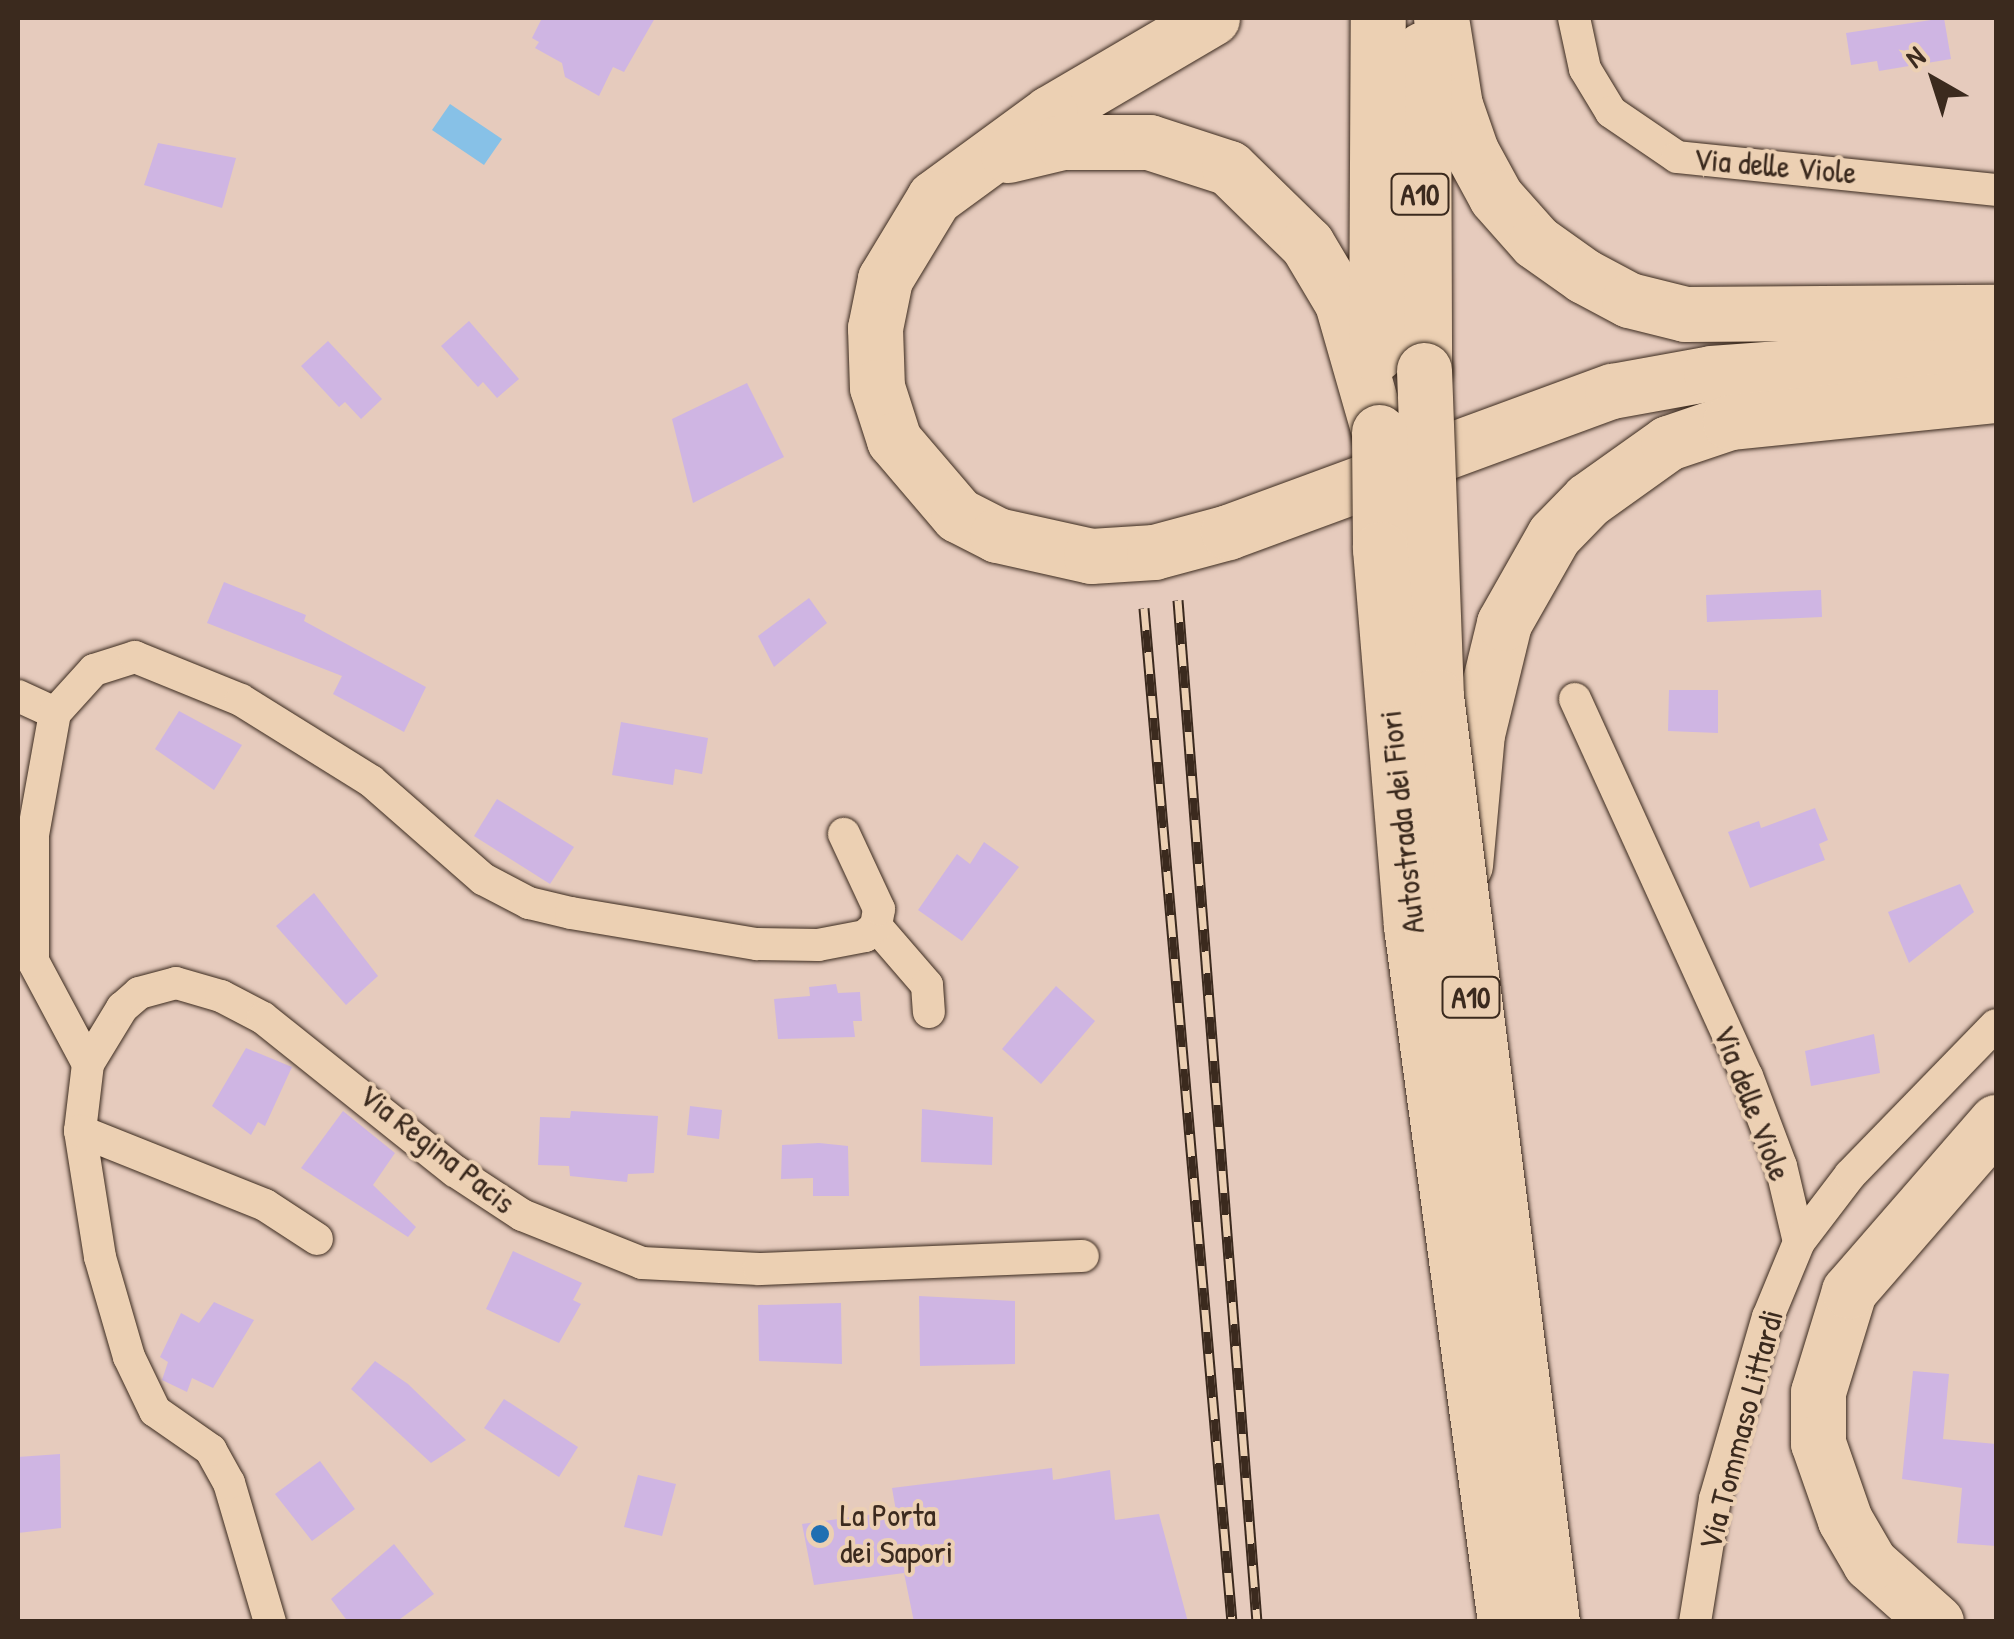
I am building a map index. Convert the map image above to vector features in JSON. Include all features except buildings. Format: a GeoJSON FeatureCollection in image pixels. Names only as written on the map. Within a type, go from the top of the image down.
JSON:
{"type":"FeatureCollection","features":[{"type":"Feature","properties":{"kind":"highway"},"geometry":{"type":"LineString","coordinates":[[1212,18],[980,162],[934,198],[885,279],[875,328],[877,386],[894,440],[924,482],[958,515],[1039,549],[1091,556],[1154,552],[1228,532],[1612,390],[1710,373],[1996,352]]}},
{"type":"Feature","properties":{"kind":"highway","name":"Autostrada dei Fiori"},"geometry":{"type":"LineString","coordinates":[[1378,18],[1372,254],[1380,549],[1409,907],[1505,1622]]}},
{"type":"Feature","properties":{"kind":"highway","name":"Autostrada dei Fiori"},"geometry":{"type":"LineString","coordinates":[[1424,18],[1424,370],[1436,696],[1552,1622]]}},
{"type":"Feature","properties":{"kind":"highway"},"geometry":{"type":"LineString","coordinates":[[1441,18],[1455,105],[1496,197],[1536,242],[1629,300],[1685,314],[1996,312]]}},
{"type":"Feature","properties":{"kind":"highway"},"geometry":{"type":"LineString","coordinates":[[980,162],[1100,139],[1184,149],[1229,168],[1307,244],[1333,288],[1379,432]]}},
{"type":"Feature","properties":{"kind":"highway"},"geometry":{"type":"LineString","coordinates":[[1459,903],[1487,676],[1527,576],[1565,524],[1632,464],[1668,443],[1730,422],[1996,395]]}},
{"type":"Feature","properties":{"kind":"highway"},"geometry":{"type":"LineString","coordinates":[[1936,1622],[1870,1563],[1844,1520],[1818,1443],[1818,1392],[1849,1291],[1996,1122]]}},
{"type":"Feature","properties":{"kind":"street","name":"Via delle Viole"},"geometry":{"type":"LineString","coordinates":[[1574,18],[1585,69],[1611,112],[1676,157],[1996,190]]}},
{"type":"Feature","properties":{"kind":"street"},"geometry":{"type":"LineString","coordinates":[[88,1064],[33,961],[33,835],[55,713],[94,670],[136,658],[241,700],[371,781],[484,879],[529,903],[757,944],[818,946],[864,936],[876,926],[878,910],[844,834]]}},
{"type":"Feature","properties":{"kind":"street"},"geometry":{"type":"LineString","coordinates":[[18,696],[55,713]]}},
{"type":"Feature","properties":{"kind":"street","name":"Via delle Viole"},"geometry":{"type":"LineString","coordinates":[[1575,699],[1746,1076],[1781,1166],[1799,1242]]}},
{"type":"Feature","properties":{"kind":"street"},"geometry":{"type":"LineString","coordinates":[[876,926],[927,986],[929,1012]]}},
{"type":"Feature","properties":{"kind":"street","name":"Via Regina Pacis"},"geometry":{"type":"LineString","coordinates":[[270,1622],[230,1483],[212,1450],[155,1411],[129,1358],[100,1257],[80,1131],[88,1064],[122,1008],[139,993],[176,982],[221,996],[263,1018],[506,1205],[642,1263],[758,1269],[1083,1256]]}},
{"type":"Feature","properties":{"kind":"street","name":"Via delle Viole"},"geometry":{"type":"LineString","coordinates":[[1799,1242],[1862,1162],[1996,1025]]}},
{"type":"Feature","properties":{"kind":"street"},"geometry":{"type":"LineString","coordinates":[[80,1131],[265,1206],[316,1239]]}},
{"type":"Feature","properties":{"kind":"street","name":"Via Tommaso Littardi"},"geometry":{"type":"LineString","coordinates":[[1695,1622],[1714,1499],[1768,1317],[1799,1242]]}},
{"type":"Feature","properties":{"kind":"water"},"geometry":{"type":"Polygon","coordinates":[[[450,104],[502,139],[484,165],[432,130],[450,104]]]}},
{"type":"Feature","properties":{"kind":"railway"},"geometry":{"type":"LineString","coordinates":[[1178,600],[1257,1622]]}},
{"type":"Feature","properties":{"kind":"railway"},"geometry":{"type":"LineString","coordinates":[[1144,608],[1232,1622]]}},
{"type":"Feature","properties":{"kind":"place","name":"La Porta dei Sapori"},"geometry":{"type":"Point","coordinates":[820,1534]}}]}
